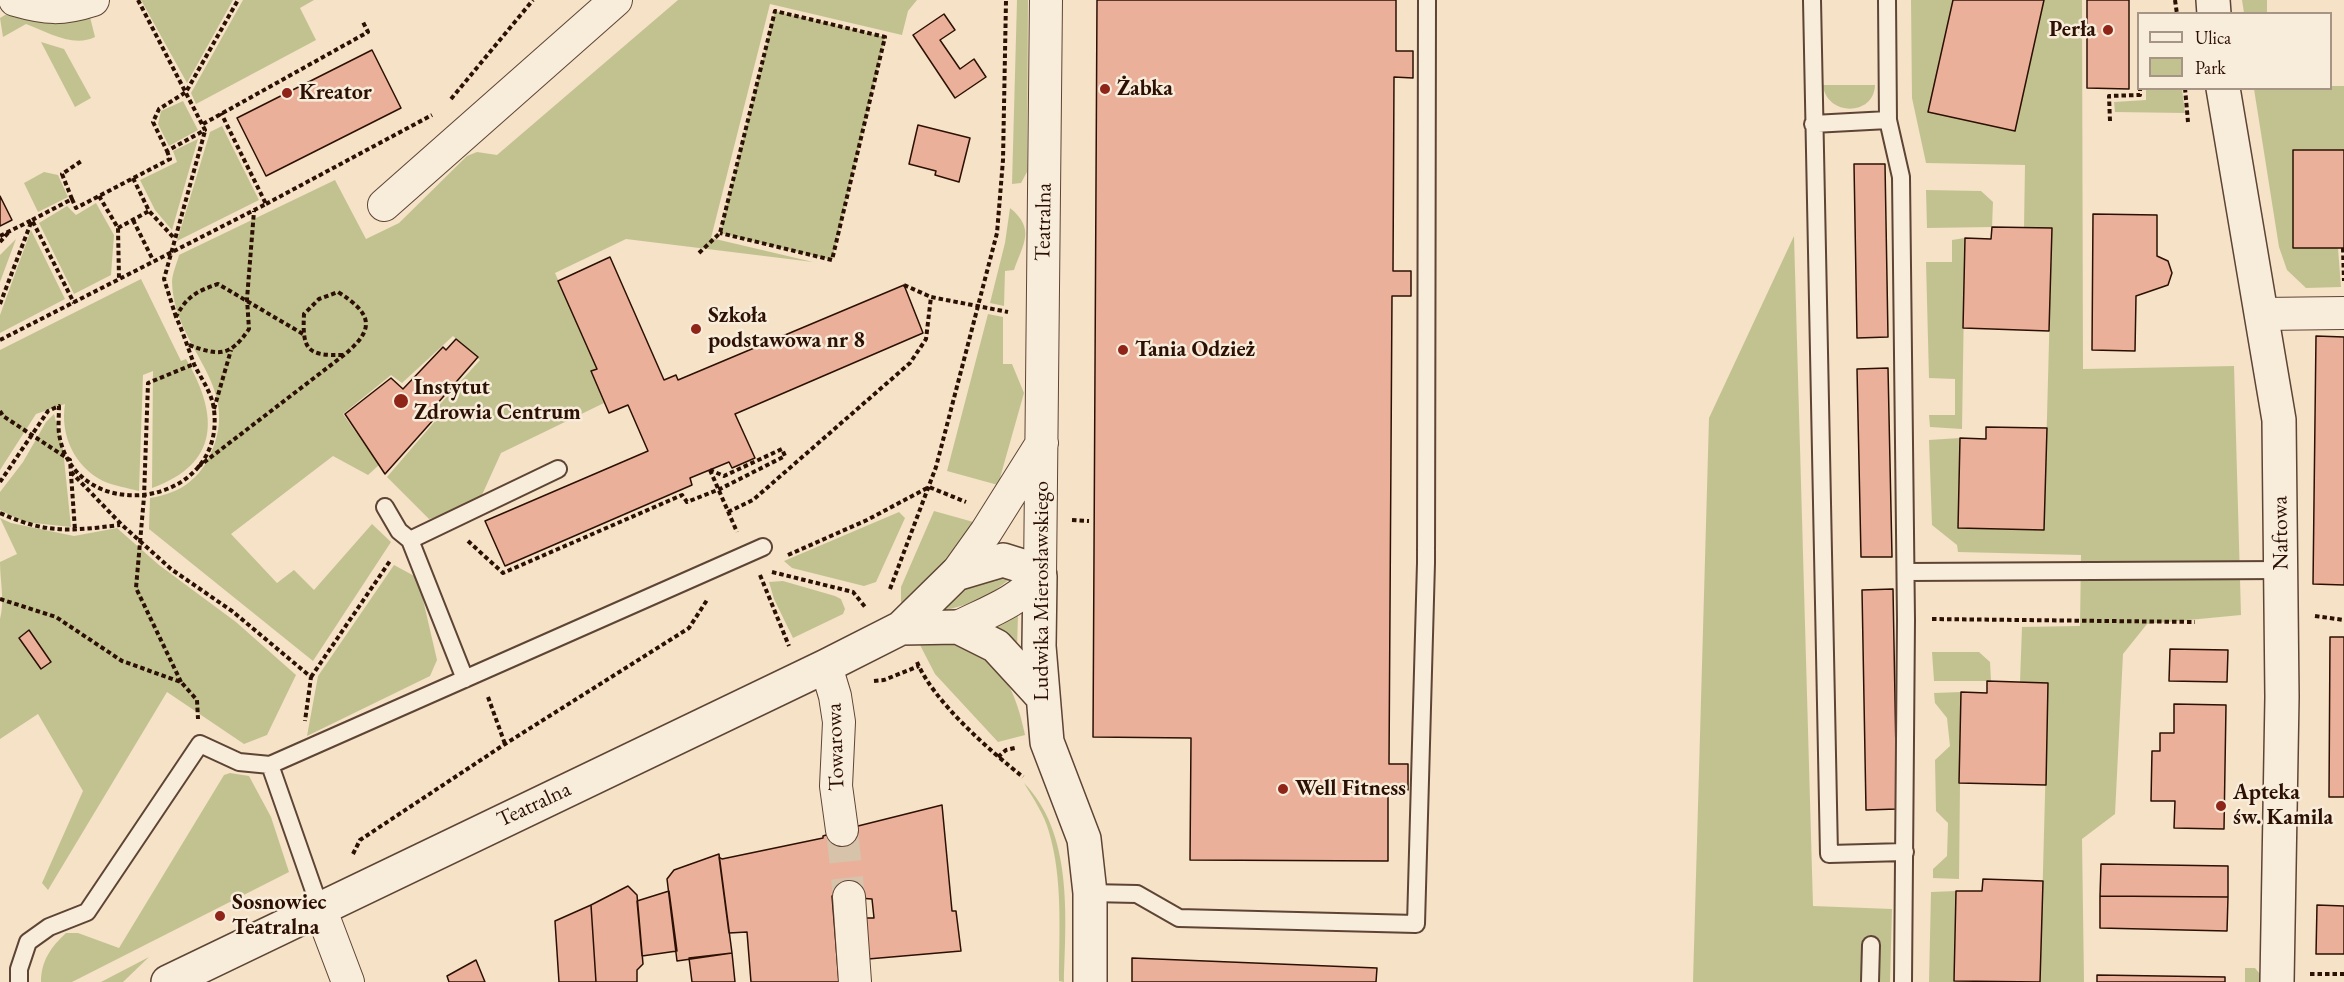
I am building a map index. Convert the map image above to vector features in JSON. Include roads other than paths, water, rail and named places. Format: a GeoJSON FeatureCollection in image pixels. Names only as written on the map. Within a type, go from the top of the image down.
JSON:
{"type":"FeatureCollection","features":[{"type":"Feature","properties":{"kind":"street"},"geometry":{"type":"LineString","coordinates":[[15,0],[39,7],[66,8],[93,0]]}},
{"type":"Feature","properties":{"kind":"street"},"geometry":{"type":"LineString","coordinates":[[384,204],[616,0]]}},
{"type":"Feature","properties":{"kind":"street","name":"Teatralna"},"geometry":{"type":"LineString","coordinates":[[1042,444],[1046,0]]}},
{"type":"Feature","properties":{"kind":"street","name":"Naftowa"},"geometry":{"type":"LineString","coordinates":[[2223,90],[2279,420],[2282,697],[2292,978]]}},
{"type":"Feature","properties":{"kind":"street"},"geometry":{"type":"LineString","coordinates":[[2260,314],[2344,313]]}},
{"type":"Feature","properties":{"kind":"street"},"geometry":{"type":"LineString","coordinates":[[901,628],[956,574],[986,532],[1042,444]]}},
{"type":"Feature","properties":{"kind":"street","name":"Ludwika Mierosławskiego"},"geometry":{"type":"LineString","coordinates":[[1042,444],[1041,695],[1047,742],[1084,839],[1090,893],[1090,982]]}},
{"type":"Feature","properties":{"kind":"street"},"geometry":{"type":"LineString","coordinates":[[901,628],[958,627],[1012,601],[1028,590],[1040,576],[1003,560],[956,574]]}},
{"type":"Feature","properties":{"kind":"street"},"geometry":{"type":"LineString","coordinates":[[958,627],[996,646],[1041,695]]}},
{"type":"Feature","properties":{"kind":"street","name":"Teatralna"},"geometry":{"type":"LineString","coordinates":[[168,982],[901,628]]}},
{"type":"Feature","properties":{"kind":"street","name":"Towarowa"},"geometry":{"type":"LineString","coordinates":[[825,666],[835,696],[839,722],[836,786],[842,830]]}},
{"type":"Feature","properties":{"kind":"street"},"geometry":{"type":"LineString","coordinates":[[849,897],[855,982]]}},
{"type":"Feature","properties":{"kind":"street"},"geometry":{"type":"LineString","coordinates":[[320,908],[348,982]]}},
{"type":"Feature","properties":{"kind":"lane"},"geometry":{"type":"LineString","coordinates":[[1090,893],[1137,894],[1179,918],[1416,924],[1426,563],[1427,0]]}},
{"type":"Feature","properties":{"kind":"lane"},"geometry":{"type":"LineString","coordinates":[[1812,0],[1829,854],[1905,852]]}},
{"type":"Feature","properties":{"kind":"lane"},"geometry":{"type":"LineString","coordinates":[[1887,0],[1888,120],[1901,177],[1906,572],[1903,982]]}},
{"type":"Feature","properties":{"kind":"lane"},"geometry":{"type":"LineString","coordinates":[[1813,124],[1888,120]]}},
{"type":"Feature","properties":{"kind":"lane"},"geometry":{"type":"LineString","coordinates":[[410,540],[558,469]]}},
{"type":"Feature","properties":{"kind":"lane"},"geometry":{"type":"LineString","coordinates":[[385,507],[399,531],[410,540],[465,679]]}},
{"type":"Feature","properties":{"kind":"lane"},"geometry":{"type":"LineString","coordinates":[[19,982],[19,969],[28,942],[49,927],[87,912],[200,744],[239,762],[270,765],[763,547]]}},
{"type":"Feature","properties":{"kind":"lane"},"geometry":{"type":"LineString","coordinates":[[1906,572],[2081,574],[2281,570]]}},
{"type":"Feature","properties":{"kind":"lane"},"geometry":{"type":"LineString","coordinates":[[270,765],[320,908]]}},
{"type":"Feature","properties":{"kind":"lane"},"geometry":{"type":"LineString","coordinates":[[1870,982],[1871,945]]}},
{"type":"Feature","properties":{"kind":"tunnel"},"geometry":{"type":"LineString","coordinates":[[842,830],[849,897]]}},
{"type":"Feature","properties":{"kind":"place","name":"Perła"},"geometry":{"type":"Point","coordinates":[2108,30]}},
{"type":"Feature","properties":{"kind":"place","name":"Żabka"},"geometry":{"type":"Point","coordinates":[1105,89]}},
{"type":"Feature","properties":{"kind":"place","name":"Kreator"},"geometry":{"type":"Point","coordinates":[287,93]}},
{"type":"Feature","properties":{"kind":"place","name":"Szkoła podstawowa nr 8"},"geometry":{"type":"Point","coordinates":[696,329]}},
{"type":"Feature","properties":{"kind":"place","name":"Tania Odzież"},"geometry":{"type":"Point","coordinates":[1123,350]}},
{"type":"Feature","properties":{"kind":"place","name":"Instytut Zdrowia Centrum"},"geometry":{"type":"Point","coordinates":[401,401]}},
{"type":"Feature","properties":{"kind":"place","name":"Well Fitness"},"geometry":{"type":"Point","coordinates":[1283,789]}},
{"type":"Feature","properties":{"kind":"place","name":"Apteka św. Kamila"},"geometry":{"type":"Point","coordinates":[2221,806]}},
{"type":"Feature","properties":{"kind":"place","name":"Sosnowiec Teatralna"},"geometry":{"type":"Point","coordinates":[220,916]}}]}
